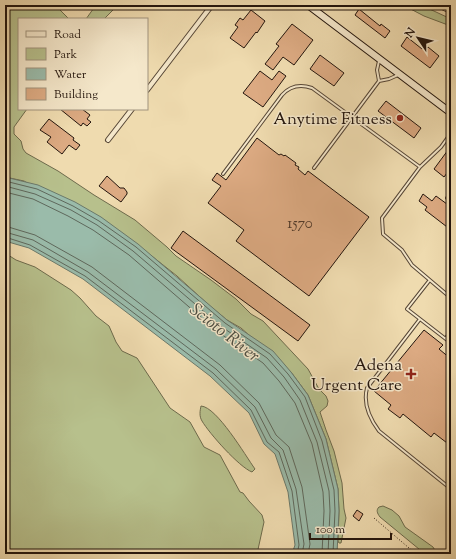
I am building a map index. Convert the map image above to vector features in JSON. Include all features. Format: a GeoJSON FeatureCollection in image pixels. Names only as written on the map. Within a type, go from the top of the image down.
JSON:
{"type":"FeatureCollection","features":[{"type":"Feature","properties":{"kind":"main road"},"geometry":{"type":"LineString","coordinates":[[308,5],[451,113]]}},
{"type":"Feature","properties":{"kind":"street"},"geometry":{"type":"LineString","coordinates":[[148,89],[212,5]]}},
{"type":"Feature","properties":{"kind":"street"},"geometry":{"type":"LineString","coordinates":[[108,140],[131,110]]}},
{"type":"Feature","properties":{"kind":"lane"},"geometry":{"type":"LineString","coordinates":[[379,81],[377,70],[380,59]]}},
{"type":"Feature","properties":{"kind":"lane"},"geometry":{"type":"LineString","coordinates":[[314,168],[379,81],[390,79],[400,74]]}},
{"type":"Feature","properties":{"kind":"lane"},"geometry":{"type":"LineString","coordinates":[[223,174],[282,95],[292,88],[306,86],[312,88],[420,167]]}},
{"type":"Feature","properties":{"kind":"lane"},"geometry":{"type":"LineString","coordinates":[[451,133],[440,147],[420,167],[382,218],[383,234],[402,250],[412,265],[429,281],[451,298]]}},
{"type":"Feature","properties":{"kind":"lane"},"geometry":{"type":"LineString","coordinates":[[447,198],[451,193]]}},
{"type":"Feature","properties":{"kind":"lane"},"geometry":{"type":"LineString","coordinates":[[429,281],[407,308],[451,343]]}},
{"type":"Feature","properties":{"kind":"lane"},"geometry":{"type":"LineString","coordinates":[[420,319],[367,388],[366,393],[368,412],[379,431],[451,489]]}},
{"type":"Feature","properties":{"kind":"lane"},"geometry":{"type":"LineString","coordinates":[[445,338],[451,331]]}},
{"type":"Feature","properties":{"kind":"path"},"geometry":{"type":"LineString","coordinates":[[374,518],[416,554]]}},
{"type":"Feature","properties":{"kind":"green space"},"geometry":{"type":"Polygon","coordinates":[[[5,5],[57,5],[57,7],[68,18],[18,18],[18,110],[26,110],[14,127],[14,134],[21,141],[23,149],[26,153],[58,171],[135,220],[176,256],[236,299],[251,314],[263,321],[308,369],[319,389],[326,396],[328,401],[327,406],[320,412],[334,451],[342,483],[346,518],[341,543],[338,541],[338,489],[326,439],[308,395],[291,372],[241,328],[227,320],[153,257],[24,181],[5,177],[5,5]]]}},
{"type":"Feature","properties":{"kind":"green space"},"geometry":{"type":"Polygon","coordinates":[[[96,5],[118,5],[105,18],[87,18],[96,5]]]}},
{"type":"Feature","properties":{"kind":"green space"},"geometry":{"type":"Polygon","coordinates":[[[403,5],[421,5],[451,19],[451,29],[448,25],[424,16],[403,5]]]}},
{"type":"Feature","properties":{"kind":"green space"},"geometry":{"type":"Polygon","coordinates":[[[451,29],[451,49],[449,44],[451,29]]]}},
{"type":"Feature","properties":{"kind":"green space"},"geometry":{"type":"Polygon","coordinates":[[[5,253],[16,260],[35,267],[71,290],[80,298],[96,316],[109,326],[122,351],[137,358],[170,408],[190,422],[204,447],[220,455],[240,492],[243,493],[262,515],[264,522],[257,554],[5,554],[5,253]]]}},
{"type":"Feature","properties":{"kind":"green space"},"geometry":{"type":"Polygon","coordinates":[[[201,406],[208,408],[215,414],[230,433],[255,469],[252,472],[232,457],[211,433],[201,419],[201,406]]]}},
{"type":"Feature","properties":{"kind":"green space"},"geometry":{"type":"Polygon","coordinates":[[[383,506],[392,510],[399,516],[405,527],[433,547],[436,552],[434,554],[425,554],[380,517],[377,509],[383,506]]]}},
{"type":"Feature","properties":{"kind":"water","name":"Scioto River"},"geometry":{"type":"Polygon","coordinates":[[[5,177],[38,185],[75,202],[101,217],[138,244],[227,320],[273,351],[308,395],[326,439],[338,489],[339,511],[337,554],[292,554],[295,545],[288,492],[275,454],[264,444],[249,413],[210,376],[83,279],[29,248],[5,241],[5,177]]]}},
{"type":"Feature","properties":{"kind":"building"},"geometry":{"type":"Polygon","coordinates":[[[359,9],[380,26],[381,24],[390,31],[385,38],[355,15],[359,9]]]}},
{"type":"Feature","properties":{"kind":"building"},"geometry":{"type":"Polygon","coordinates":[[[251,10],[265,21],[244,48],[230,38],[238,27],[235,25],[240,18],[243,20],[251,10]]]}},
{"type":"Feature","properties":{"kind":"building"},"geometry":{"type":"Polygon","coordinates":[[[292,24],[313,40],[294,65],[283,57],[273,70],[265,64],[279,46],[276,44],[292,24]]]}},
{"type":"Feature","properties":{"kind":"building"},"geometry":{"type":"Polygon","coordinates":[[[407,37],[422,49],[424,47],[426,49],[428,47],[439,56],[430,68],[401,46],[407,37]]]}},
{"type":"Feature","properties":{"kind":"building"},"geometry":{"type":"Polygon","coordinates":[[[320,55],[344,73],[334,86],[310,69],[320,55]]]}},
{"type":"Feature","properties":{"kind":"building"},"geometry":{"type":"Polygon","coordinates":[[[260,71],[272,80],[279,71],[286,76],[263,107],[243,93],[260,71]]]}},
{"type":"Feature","properties":{"kind":"building"},"geometry":{"type":"Polygon","coordinates":[[[386,101],[421,128],[414,138],[378,111],[386,101]]]}},
{"type":"Feature","properties":{"kind":"building"},"geometry":{"type":"Polygon","coordinates":[[[61,110],[83,110],[90,115],[87,119],[91,122],[87,126],[83,123],[81,126],[61,110]]]}},
{"type":"Feature","properties":{"kind":"building"},"geometry":{"type":"Polygon","coordinates":[[[49,119],[74,138],[73,140],[80,145],[76,150],[69,145],[62,154],[47,142],[51,137],[40,130],[49,119]]]}},
{"type":"Feature","properties":{"kind":"building"},"geometry":{"type":"Polygon","coordinates":[[[257,138],[279,155],[285,155],[296,163],[295,165],[299,167],[298,169],[305,175],[308,171],[369,217],[309,296],[236,241],[244,230],[208,203],[221,186],[212,180],[217,173],[226,180],[257,138]]]}},
{"type":"Feature","properties":{"kind":"building"},"geometry":{"type":"Polygon","coordinates":[[[451,146],[451,168],[444,177],[434,169],[451,146]]]}},
{"type":"Feature","properties":{"kind":"building"},"geometry":{"type":"Polygon","coordinates":[[[107,176],[120,188],[124,188],[127,192],[121,202],[99,186],[107,176]]]}},
{"type":"Feature","properties":{"kind":"building"},"geometry":{"type":"Polygon","coordinates":[[[423,194],[432,201],[436,196],[451,207],[451,230],[425,210],[427,207],[419,201],[423,194]]]}},
{"type":"Feature","properties":{"kind":"building"},"geometry":{"type":"Polygon","coordinates":[[[183,231],[310,325],[298,341],[171,248],[183,231]]]}},
{"type":"Feature","properties":{"kind":"building"},"geometry":{"type":"Polygon","coordinates":[[[424,330],[443,345],[439,349],[451,359],[451,446],[434,433],[431,437],[403,414],[400,418],[388,409],[391,405],[374,391],[424,330]]]}},
{"type":"Feature","properties":{"kind":"building"},"geometry":{"type":"Polygon","coordinates":[[[357,510],[363,514],[359,521],[353,516],[357,510]]]}},
{"type":"Feature","properties":{"kind":"railway"},"geometry":{"type":"LineString","coordinates":[[435,5],[451,13]]}},
{"type":"Feature","properties":{"kind":"place","name":"Anytime Fitness"},"geometry":{"type":"Point","coordinates":[400,118]}},
{"type":"Feature","properties":{"kind":"place","name":"Adena Urgent Care"},"geometry":{"type":"Point","coordinates":[411,374]}}]}
